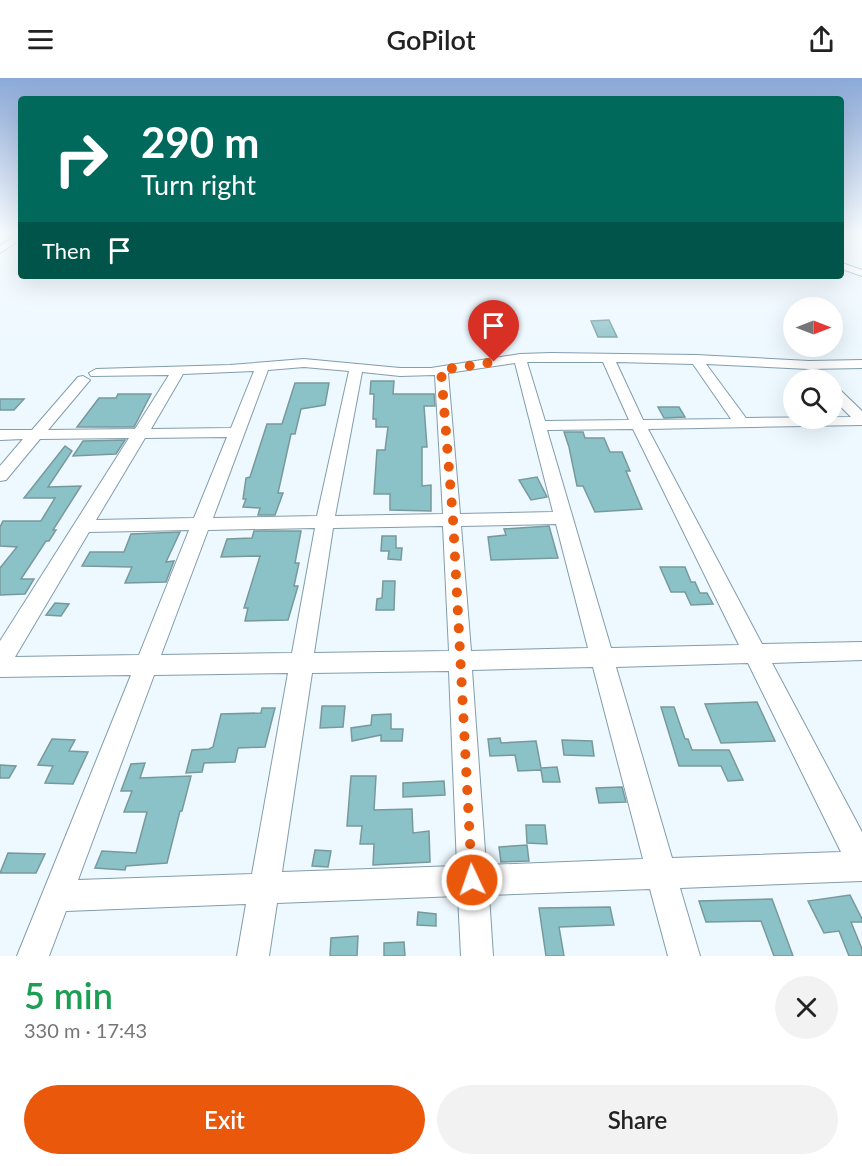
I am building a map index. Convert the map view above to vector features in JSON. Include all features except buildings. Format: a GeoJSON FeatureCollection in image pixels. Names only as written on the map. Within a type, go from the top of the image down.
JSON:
{"type":"FeatureCollection","features":[{"type":"Feature","properties":{"kind":"street"},"geometry":{"type":"LineString","coordinates":[[56,896],[661,874],[862,864],[607,357]]}},
{"type":"Feature","properties":{"kind":"street"},"geometry":{"type":"LineString","coordinates":[[0,476],[89,376],[304,363],[413,373],[520,358],[607,357],[808,365],[856,364],[862,375]]}},
{"type":"Feature","properties":{"kind":"street"},"geometry":{"type":"LineString","coordinates":[[520,358],[684,956]]}},
{"type":"Feature","properties":{"kind":"street"},"geometry":{"type":"LineString","coordinates":[[696,359],[742,423]]}},
{"type":"Feature","properties":{"kind":"street"},"geometry":{"type":"LineString","coordinates":[[33,956],[263,365]]}},
{"type":"Feature","properties":{"kind":"street"},"geometry":{"type":"LineString","coordinates":[[808,365],[812,369]]}},
{"type":"Feature","properties":{"kind":"street"},"geometry":{"type":"LineString","coordinates":[[253,956],[325,521],[356,368]]}},
{"type":"Feature","properties":{"kind":"street"},"geometry":{"type":"LineString","coordinates":[[0,661],[179,370]]}},
{"type":"Feature","properties":{"kind":"street"},"geometry":{"type":"LineString","coordinates":[[441,370],[453,519],[477,956]]}},
{"type":"Feature","properties":{"kind":"street"},"geometry":{"type":"LineString","coordinates":[[843,403],[858,421],[862,435]]}},
{"type":"Feature","properties":{"kind":"street"},"geometry":{"type":"LineString","coordinates":[[537,426],[858,421]]}},
{"type":"Feature","properties":{"kind":"street"},"geometry":{"type":"LineString","coordinates":[[0,435],[237,432]]}},
{"type":"Feature","properties":{"kind":"street"},"geometry":{"type":"LineString","coordinates":[[83,526],[564,518]]}},
{"type":"Feature","properties":{"kind":"street"},"geometry":{"type":"LineString","coordinates":[[0,667],[459,661],[862,651]]}},
{"type":"Feature","properties":{"kind":"route"},"geometry":{"type":"LineString","coordinates":[[472,880],[453,519],[441,370],[494,362]]}}]}
